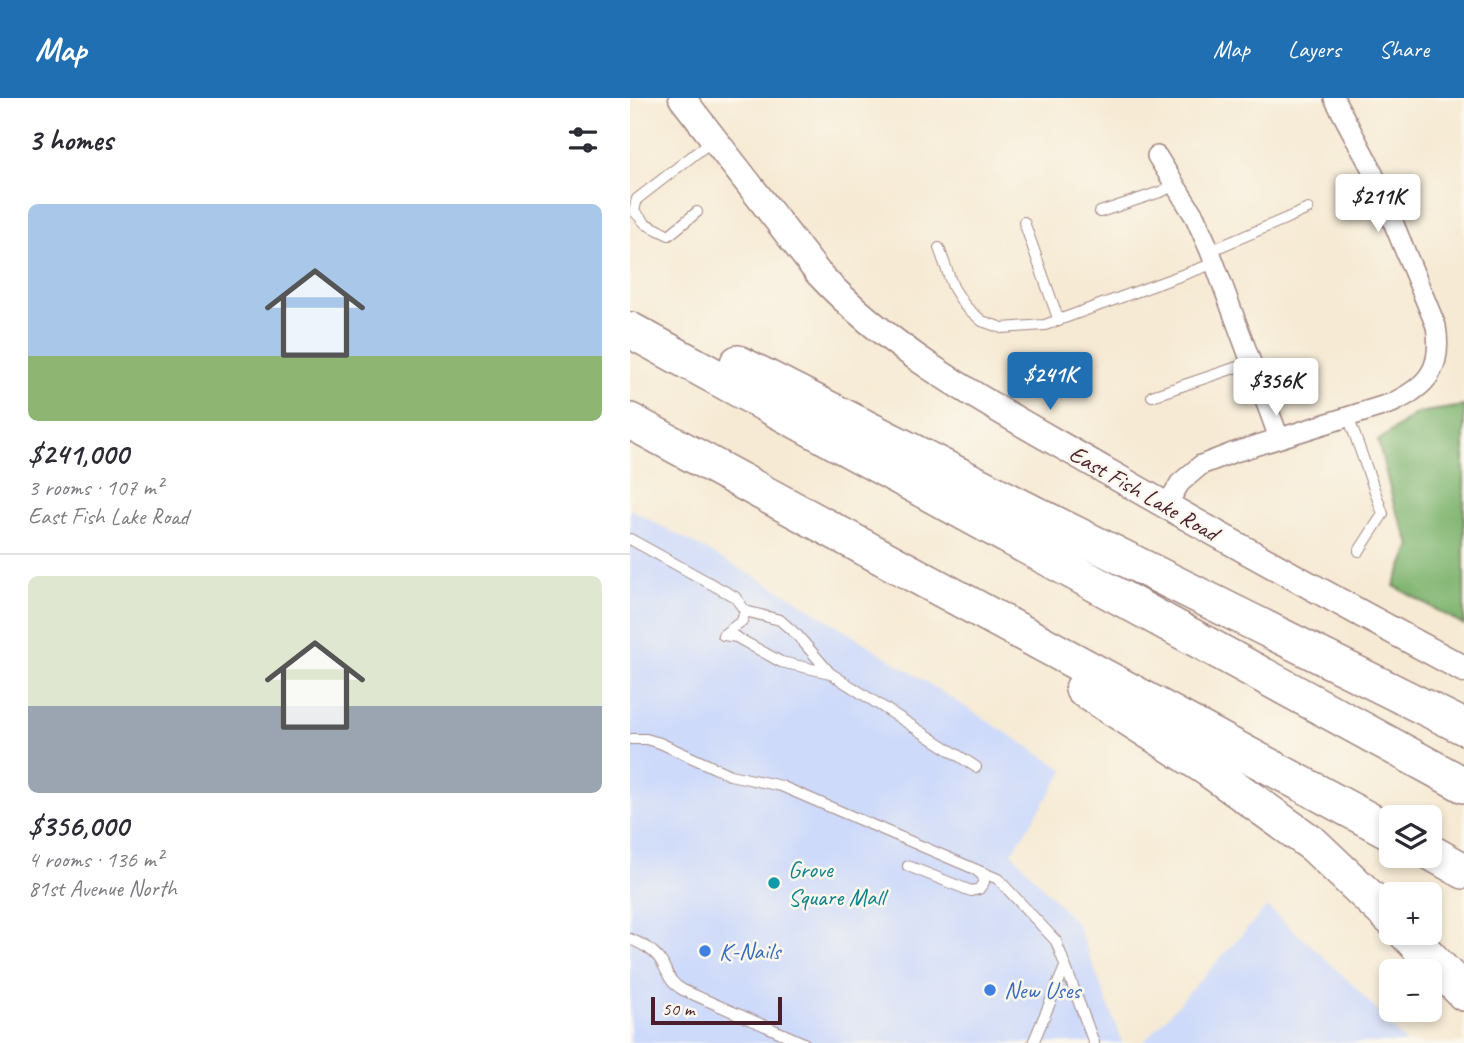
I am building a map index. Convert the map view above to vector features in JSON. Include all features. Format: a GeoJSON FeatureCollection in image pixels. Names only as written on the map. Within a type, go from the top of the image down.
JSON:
{"type":"FeatureCollection","features":[{"type":"Feature","properties":{"kind":"highway"},"geometry":{"type":"LineString","coordinates":[[630,309],[1464,727]]}},
{"type":"Feature","properties":{"kind":"highway"},"geometry":{"type":"LineString","coordinates":[[630,330],[1464,785]]}},
{"type":"Feature","properties":{"kind":"highway"},"geometry":{"type":"LineString","coordinates":[[630,421],[1379,826]]}},
{"type":"Feature","properties":{"kind":"highway"},"geometry":{"type":"LineString","coordinates":[[878,555],[1207,768],[1314,845],[1379,907]]}},
{"type":"Feature","properties":{"kind":"highway"},"geometry":{"type":"LineString","coordinates":[[1175,583],[1217,617],[1464,752]]}},
{"type":"Feature","properties":{"kind":"highway"},"geometry":{"type":"LineString","coordinates":[[1442,859],[1464,871]]}},
{"type":"Feature","properties":{"kind":"highway"},"geometry":{"type":"LineString","coordinates":[[1418,945],[1464,993]]}},
{"type":"Feature","properties":{"kind":"street","name":"East Fish Lake Road"},"geometry":{"type":"LineString","coordinates":[[682,98],[811,265],[865,319],[937,373],[1166,506],[1464,670]]}},
{"type":"Feature","properties":{"kind":"street"},"geometry":{"type":"LineString","coordinates":[[1166,506],[1180,483],[1201,465],[1392,403],[1410,395],[1432,373],[1439,343],[1436,327],[1376,177],[1334,98]]}},
{"type":"Feature","properties":{"kind":"street"},"geometry":{"type":"LineString","coordinates":[[1157,156],[1195,217],[1213,257],[1279,438]]}},
{"type":"Feature","properties":{"kind":"lane"},"geometry":{"type":"LineString","coordinates":[[697,212],[669,235],[646,224],[634,211],[637,199],[714,140]]}},
{"type":"Feature","properties":{"kind":"lane"},"geometry":{"type":"LineString","coordinates":[[1100,212],[1163,191],[1175,183]]}},
{"type":"Feature","properties":{"kind":"lane"},"geometry":{"type":"LineString","coordinates":[[939,248],[953,286],[965,306],[982,321],[1002,328],[1045,325],[1213,257],[1308,209]]}},
{"type":"Feature","properties":{"kind":"lane"},"geometry":{"type":"LineString","coordinates":[[1024,222],[1059,321]]}},
{"type":"Feature","properties":{"kind":"lane"},"geometry":{"type":"LineString","coordinates":[[1152,396],[1252,362]]}},
{"type":"Feature","properties":{"kind":"lane"},"geometry":{"type":"LineString","coordinates":[[1349,416],[1383,514],[1359,551]]}},
{"type":"Feature","properties":{"kind":"lane"},"geometry":{"type":"LineString","coordinates":[[630,538],[735,597],[745,611],[780,620],[798,636],[830,673],[976,767]]}},
{"type":"Feature","properties":{"kind":"lane"},"geometry":{"type":"LineString","coordinates":[[745,611],[742,621],[723,635],[736,637],[781,662],[830,673]]}},
{"type":"Feature","properties":{"kind":"lane"},"geometry":{"type":"LineString","coordinates":[[630,739],[646,739],[660,743],[730,775],[781,786],[999,879],[1056,941],[1094,1043]]}},
{"type":"Feature","properties":{"kind":"lane"},"geometry":{"type":"LineString","coordinates":[[908,866],[965,890],[975,891],[983,886],[984,882],[983,876],[972,867]]}},
{"type":"Feature","properties":{"kind":"lane"},"geometry":{"type":"LineString","coordinates":[[630,939],[650,948],[661,960],[671,983],[804,1043]]}},
{"type":"Feature","properties":{"kind":"lane"},"geometry":{"type":"LineString","coordinates":[[1032,1043],[1065,968]]}},
{"type":"Feature","properties":{"kind":"shaded area"},"geometry":{"type":"Polygon","coordinates":[[[630,509],[789,595],[1065,770],[1012,853],[1077,924],[1123,1043],[630,1043],[630,509]]]}},
{"type":"Feature","properties":{"kind":"shaded area"},"geometry":{"type":"Polygon","coordinates":[[[1267,907],[1358,990],[1379,1013],[1379,1022],[1387,1022],[1406,1043],[1143,1043],[1267,907]]]}},
{"type":"Feature","properties":{"kind":"green space"},"geometry":{"type":"Polygon","coordinates":[[[1464,406],[1464,625],[1394,586],[1411,545],[1394,505],[1378,441],[1417,413],[1464,406]]]}},
{"type":"Feature","properties":{"kind":"place","name":"Grove Square Mall"},"geometry":{"type":"Point","coordinates":[774,883]}},
{"type":"Feature","properties":{"kind":"place","name":"K-Nails"},"geometry":{"type":"Point","coordinates":[705,951]}},
{"type":"Feature","properties":{"kind":"place","name":"New Uses"},"geometry":{"type":"Point","coordinates":[990,990]}}]}
